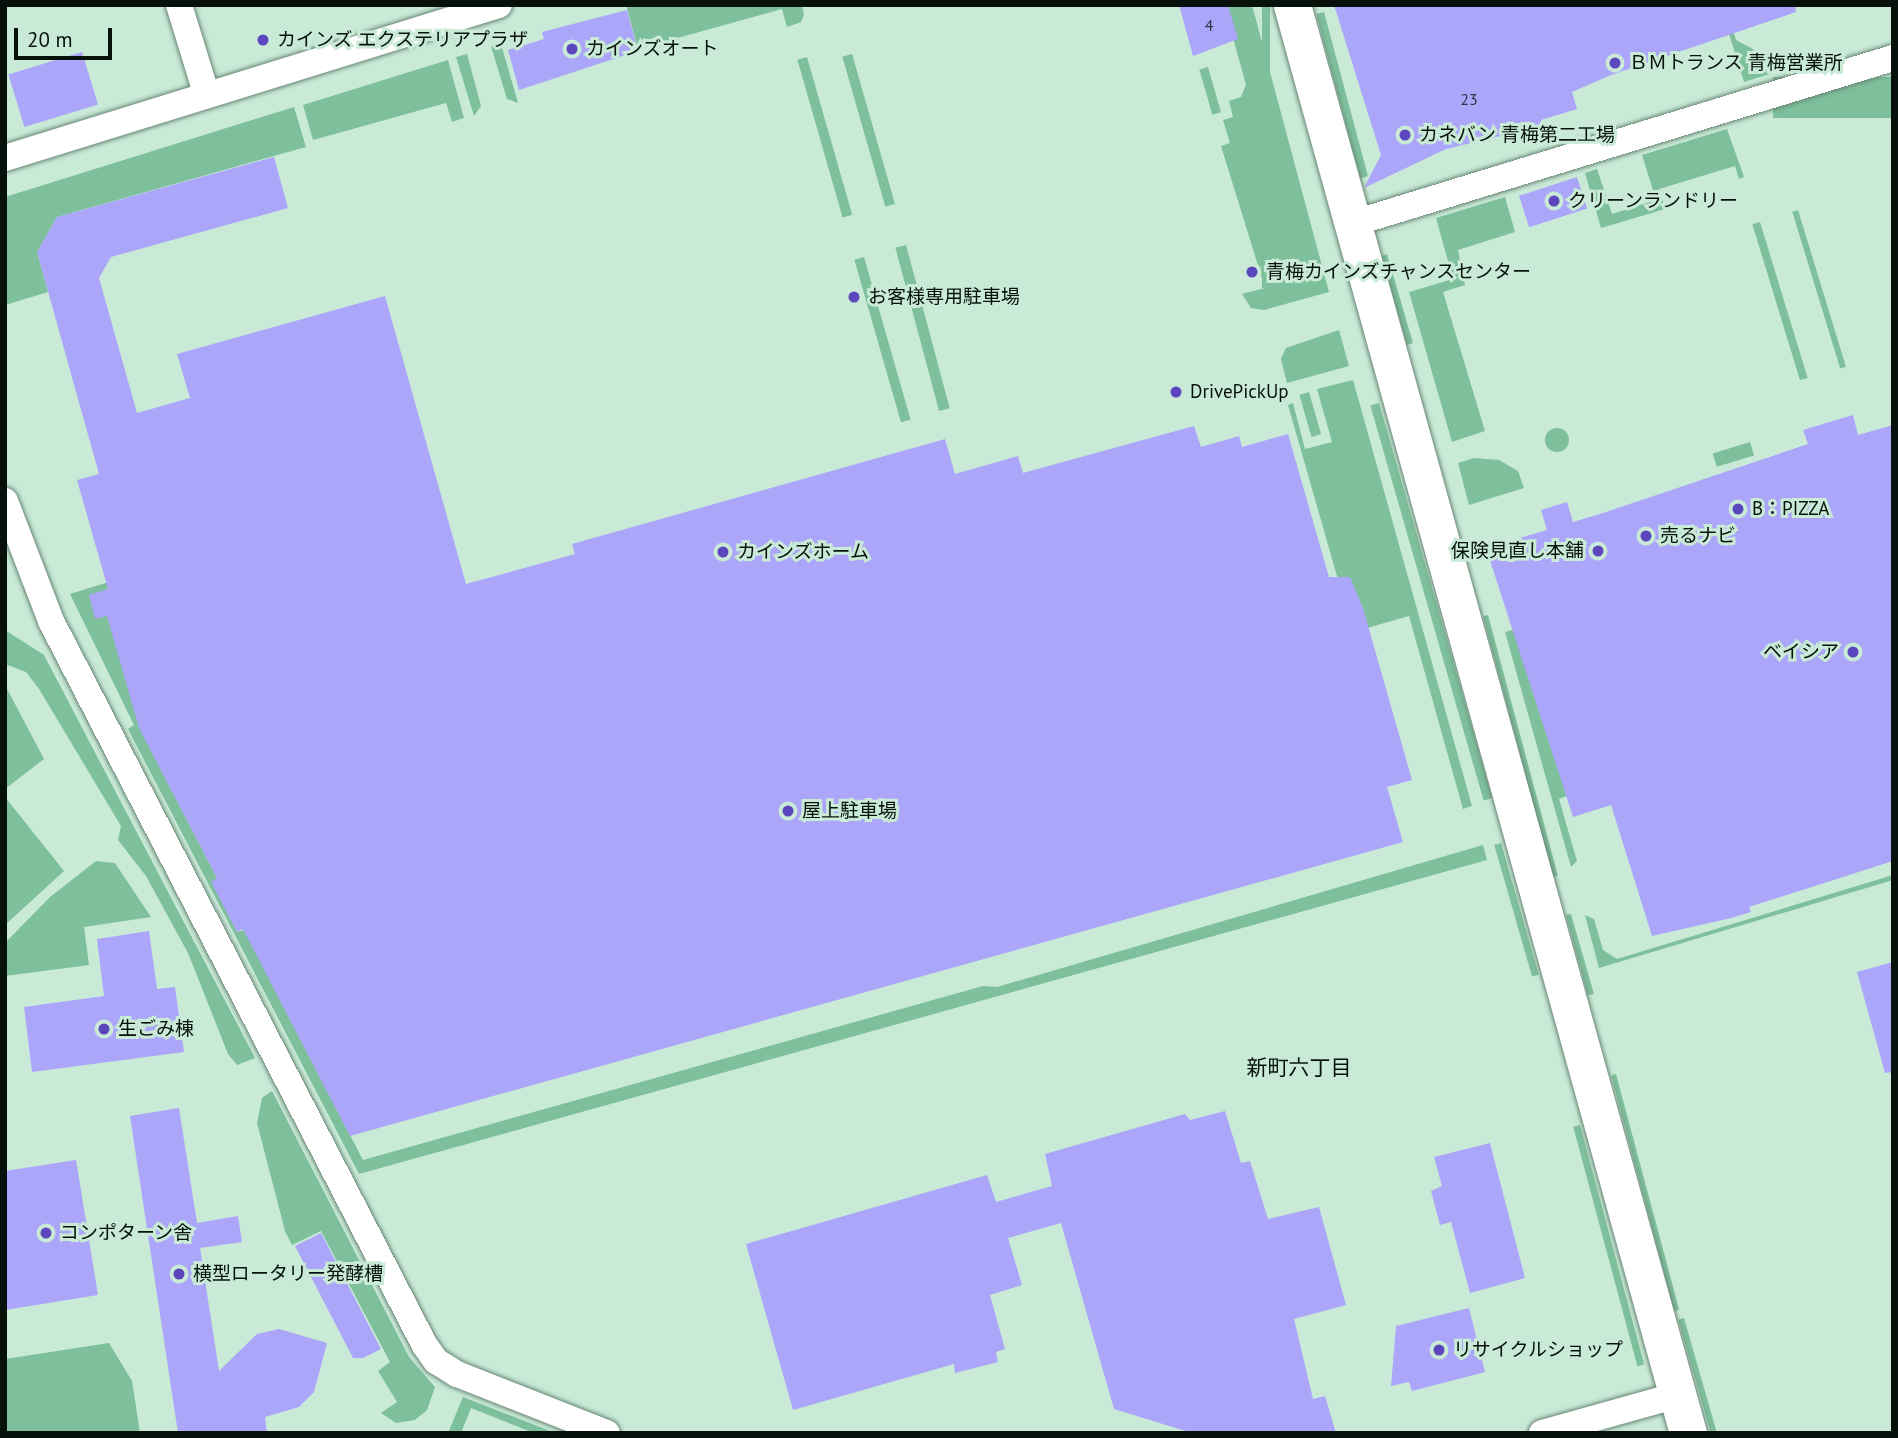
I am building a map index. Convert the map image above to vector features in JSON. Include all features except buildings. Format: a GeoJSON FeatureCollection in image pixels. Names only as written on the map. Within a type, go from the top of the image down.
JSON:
{"type":"FeatureCollection","features":[{"type":"Feature","properties":{"kind":"street"},"geometry":{"type":"LineString","coordinates":[[179,5],[206,93]]}},
{"type":"Feature","properties":{"kind":"street"},"geometry":{"type":"LineString","coordinates":[[5,158],[206,93],[499,5]]}},
{"type":"Feature","properties":{"kind":"street"},"geometry":{"type":"LineString","coordinates":[[1292,5],[1688,1433]]}},
{"type":"Feature","properties":{"kind":"street"},"geometry":{"type":"LineString","coordinates":[[1351,224],[1893,58]]}},
{"type":"Feature","properties":{"kind":"street"},"geometry":{"type":"LineString","coordinates":[[5,501],[51,621],[424,1344],[436,1361],[457,1374],[607,1433]]}},
{"type":"Feature","properties":{"kind":"street"},"geometry":{"type":"LineString","coordinates":[[1542,1433],[1678,1395]]}},
{"type":"Feature","properties":{"kind":"green space"},"geometry":{"type":"Polygon","coordinates":[[[626,5],[802,5],[804,15],[801,22],[787,27],[782,9],[638,49],[626,5]]]}},
{"type":"Feature","properties":{"kind":"green space"},"geometry":{"type":"Polygon","coordinates":[[[1224,5],[1252,5],[1329,292],[1264,310],[1251,308],[1242,294],[1265,288],[1221,146],[1230,143],[1223,120],[1233,117],[1229,101],[1241,97],[1246,85],[1224,5]]]}},
{"type":"Feature","properties":{"kind":"green space"},"geometry":{"type":"Polygon","coordinates":[[[1262,5],[1270,5],[1270,288],[1262,288],[1262,5]]]}},
{"type":"Feature","properties":{"kind":"green space"},"geometry":{"type":"Polygon","coordinates":[[[1720,5],[1725,5],[1736,40],[1764,55],[1770,74],[1744,82],[1720,5]]]}},
{"type":"Feature","properties":{"kind":"green space"},"geometry":{"type":"Polygon","coordinates":[[[1324,12],[1368,176],[1360,178],[1316,14],[1324,12]]]}},
{"type":"Feature","properties":{"kind":"green space"},"geometry":{"type":"Polygon","coordinates":[[[501,44],[518,103],[507,99],[491,46],[501,44]]]}},
{"type":"Feature","properties":{"kind":"green space"},"geometry":{"type":"Polygon","coordinates":[[[467,54],[481,106],[474,116],[456,57],[467,54]]]}},
{"type":"Feature","properties":{"kind":"green space"},"geometry":{"type":"Polygon","coordinates":[[[852,54],[895,204],[885,207],[842,57],[852,54]]]}},
{"type":"Feature","properties":{"kind":"green space"},"geometry":{"type":"Polygon","coordinates":[[[807,57],[852,215],[843,217],[797,60],[807,57]]]}},
{"type":"Feature","properties":{"kind":"green space"},"geometry":{"type":"Polygon","coordinates":[[[448,60],[464,118],[452,122],[446,103],[313,140],[303,105],[448,60]]]}},
{"type":"Feature","properties":{"kind":"green space"},"geometry":{"type":"Polygon","coordinates":[[[1208,67],[1221,112],[1212,115],[1199,69],[1208,67]]]}},
{"type":"Feature","properties":{"kind":"green space"},"geometry":{"type":"Polygon","coordinates":[[[1773,77],[1893,77],[1893,118],[1773,118],[1773,77]]]}},
{"type":"Feature","properties":{"kind":"green space"},"geometry":{"type":"Polygon","coordinates":[[[294,107],[306,147],[57,217],[37,252],[48,292],[5,305],[5,197],[294,107]]]}},
{"type":"Feature","properties":{"kind":"green space"},"geometry":{"type":"Polygon","coordinates":[[[1727,129],[1744,177],[1739,179],[1735,166],[1659,189],[1665,209],[1601,228],[1585,173],[1597,169],[1612,214],[1656,200],[1642,155],[1727,129]]]}},
{"type":"Feature","properties":{"kind":"green space"},"geometry":{"type":"Polygon","coordinates":[[[1505,197],[1515,232],[1458,250],[1465,285],[1443,292],[1485,431],[1452,442],[1409,292],[1453,279],[1436,218],[1505,197]]]}},
{"type":"Feature","properties":{"kind":"green space"},"geometry":{"type":"Polygon","coordinates":[[[1798,210],[1846,367],[1840,369],[1792,212],[1798,210]]]}},
{"type":"Feature","properties":{"kind":"green space"},"geometry":{"type":"Polygon","coordinates":[[[1760,222],[1808,378],[1800,380],[1752,224],[1760,222]]]}},
{"type":"Feature","properties":{"kind":"green space"},"geometry":{"type":"Polygon","coordinates":[[[906,245],[950,408],[939,411],[895,248],[906,245]]]}},
{"type":"Feature","properties":{"kind":"green space"},"geometry":{"type":"Polygon","coordinates":[[[1387,254],[1413,343],[1407,345],[1382,256],[1387,254]]]}},
{"type":"Feature","properties":{"kind":"green space"},"geometry":{"type":"Polygon","coordinates":[[[864,257],[911,419],[901,422],[854,260],[864,257]]]}},
{"type":"Feature","properties":{"kind":"green space"},"geometry":{"type":"Polygon","coordinates":[[[1339,330],[1349,366],[1287,383],[1281,359],[1286,348],[1339,330]]]}},
{"type":"Feature","properties":{"kind":"green space"},"geometry":{"type":"Polygon","coordinates":[[[1353,380],[1472,806],[1463,809],[1409,616],[1353,632],[1288,405],[1293,403],[1305,449],[1332,442],[1317,389],[1353,380]]]}},
{"type":"Feature","properties":{"kind":"green space"},"geometry":{"type":"Polygon","coordinates":[[[1309,392],[1321,434],[1312,437],[1299,395],[1309,392]]]}},
{"type":"Feature","properties":{"kind":"green space"},"geometry":{"type":"Polygon","coordinates":[[[1379,403],[1492,798],[1484,801],[1370,405],[1379,403]]]}},
{"type":"Feature","properties":{"kind":"green space"},"geometry":{"type":"Polygon","coordinates":[[[1557,428],[1566,431],[1569,440],[1566,449],[1557,452],[1548,449],[1545,440],[1548,431],[1557,428]]]}},
{"type":"Feature","properties":{"kind":"green space"},"geometry":{"type":"Polygon","coordinates":[[[1750,442],[1754,455],[1717,467],[1713,453],[1750,442]]]}},
{"type":"Feature","properties":{"kind":"green space"},"geometry":{"type":"Polygon","coordinates":[[[1474,458],[1499,460],[1518,471],[1524,488],[1469,505],[1458,463],[1474,458]]]}},
{"type":"Feature","properties":{"kind":"green space"},"geometry":{"type":"Polygon","coordinates":[[[128,576],[138,725],[217,878],[212,882],[237,932],[244,930],[363,1160],[983,986],[997,987],[1483,845],[1487,860],[359,1174],[128,729],[134,725],[70,594],[128,576]]]}},
{"type":"Feature","properties":{"kind":"green space"},"geometry":{"type":"Polygon","coordinates":[[[1488,615],[1558,876],[1553,877],[1483,616],[1488,615]]]}},
{"type":"Feature","properties":{"kind":"green space"},"geometry":{"type":"Polygon","coordinates":[[[1516,629],[1567,796],[1559,799],[1577,861],[1571,867],[1505,632],[1516,629]]]}},
{"type":"Feature","properties":{"kind":"green space"},"geometry":{"type":"Polygon","coordinates":[[[5,630],[44,655],[255,1058],[237,1065],[228,1054],[188,953],[146,876],[118,840],[121,826],[39,689],[26,672],[5,664],[5,630]]]}},
{"type":"Feature","properties":{"kind":"green space"},"geometry":{"type":"Polygon","coordinates":[[[5,685],[44,759],[5,789],[5,685]]]}},
{"type":"Feature","properties":{"kind":"green space"},"geometry":{"type":"Polygon","coordinates":[[[5,797],[64,871],[5,925],[5,797]]]}},
{"type":"Feature","properties":{"kind":"green space"},"geometry":{"type":"Polygon","coordinates":[[[1501,843],[1539,975],[1532,977],[1494,845],[1501,843]]]}},
{"type":"Feature","properties":{"kind":"green space"},"geometry":{"type":"Polygon","coordinates":[[[96,861],[115,863],[151,917],[84,927],[89,965],[5,976],[5,943],[50,897],[96,861]]]}},
{"type":"Feature","properties":{"kind":"green space"},"geometry":{"type":"Polygon","coordinates":[[[1893,875],[1893,880],[1599,968],[1585,915],[1594,919],[1603,950],[1617,959],[1893,875]]]}},
{"type":"Feature","properties":{"kind":"green space"},"geometry":{"type":"Polygon","coordinates":[[[1571,914],[1594,994],[1588,995],[1566,915],[1571,914]]]}},
{"type":"Feature","properties":{"kind":"green space"},"geometry":{"type":"Polygon","coordinates":[[[1616,1074],[1679,1310],[1674,1311],[1611,1075],[1616,1074]]]}},
{"type":"Feature","properties":{"kind":"green space"},"geometry":{"type":"Polygon","coordinates":[[[272,1091],[409,1357],[435,1387],[427,1410],[415,1420],[396,1423],[381,1413],[397,1402],[378,1371],[390,1362],[321,1231],[292,1245],[285,1231],[257,1123],[262,1098],[272,1091]]]}},
{"type":"Feature","properties":{"kind":"green space"},"geometry":{"type":"Polygon","coordinates":[[[1580,1125],[1644,1365],[1637,1366],[1573,1127],[1580,1125]]]}},
{"type":"Feature","properties":{"kind":"green space"},"geometry":{"type":"Polygon","coordinates":[[[1684,1318],[1717,1432],[1711,1433],[1678,1320],[1684,1318]]]}},
{"type":"Feature","properties":{"kind":"green space"},"geometry":{"type":"Polygon","coordinates":[[[109,1343],[132,1381],[140,1433],[5,1433],[5,1359],[109,1343]]]}},
{"type":"Feature","properties":{"kind":"green space"},"geometry":{"type":"Polygon","coordinates":[[[463,1397],[555,1433],[534,1433],[471,1408],[461,1433],[448,1433],[463,1397]]]}},
{"type":"Feature","properties":{"kind":"place","name":"カインズ エクステリアプラザ"},"geometry":{"type":"Point","coordinates":[263,40]}},
{"type":"Feature","properties":{"kind":"place","name":"カインズオート"},"geometry":{"type":"Point","coordinates":[572,49]}},
{"type":"Feature","properties":{"kind":"place","name":"ＢＭトランス 青梅営業所"},"geometry":{"type":"Point","coordinates":[1615,63]}},
{"type":"Feature","properties":{"kind":"place","name":"カネバン 青梅第二工場"},"geometry":{"type":"Point","coordinates":[1405,135]}},
{"type":"Feature","properties":{"kind":"place","name":"クリーンランドリー"},"geometry":{"type":"Point","coordinates":[1554,201]}},
{"type":"Feature","properties":{"kind":"place","name":"青梅カインズチャンスセンター"},"geometry":{"type":"Point","coordinates":[1252,272]}},
{"type":"Feature","properties":{"kind":"place","name":"お客様専用駐車場"},"geometry":{"type":"Point","coordinates":[854,297]}},
{"type":"Feature","properties":{"kind":"place","name":"DrivePickUp"},"geometry":{"type":"Point","coordinates":[1176,392]}},
{"type":"Feature","properties":{"kind":"place","name":"B：PIZZA"},"geometry":{"type":"Point","coordinates":[1738,509]}},
{"type":"Feature","properties":{"kind":"place","name":"売るナビ"},"geometry":{"type":"Point","coordinates":[1646,536]}},
{"type":"Feature","properties":{"kind":"place","name":"保険見直し本舗"},"geometry":{"type":"Point","coordinates":[1598,551]}},
{"type":"Feature","properties":{"kind":"place","name":"カインズホーム"},"geometry":{"type":"Point","coordinates":[723,552]}},
{"type":"Feature","properties":{"kind":"place","name":"ベイシア"},"geometry":{"type":"Point","coordinates":[1853,652]}},
{"type":"Feature","properties":{"kind":"place","name":"屋上駐車場"},"geometry":{"type":"Point","coordinates":[788,811]}},
{"type":"Feature","properties":{"kind":"place","name":"生ごみ棟"},"geometry":{"type":"Point","coordinates":[104,1029]}},
{"type":"Feature","properties":{"kind":"place","name":"コンポターン舎"},"geometry":{"type":"Point","coordinates":[46,1233]}},
{"type":"Feature","properties":{"kind":"place","name":"横型ロータリー発酵槽"},"geometry":{"type":"Point","coordinates":[179,1274]}},
{"type":"Feature","properties":{"kind":"place","name":"リサイクルショップ"},"geometry":{"type":"Point","coordinates":[1439,1350]}},
{"type":"Feature","properties":{"kind":"district","name":"新町六丁目"},"geometry":{"type":"Point","coordinates":[1299,1068]}}]}
